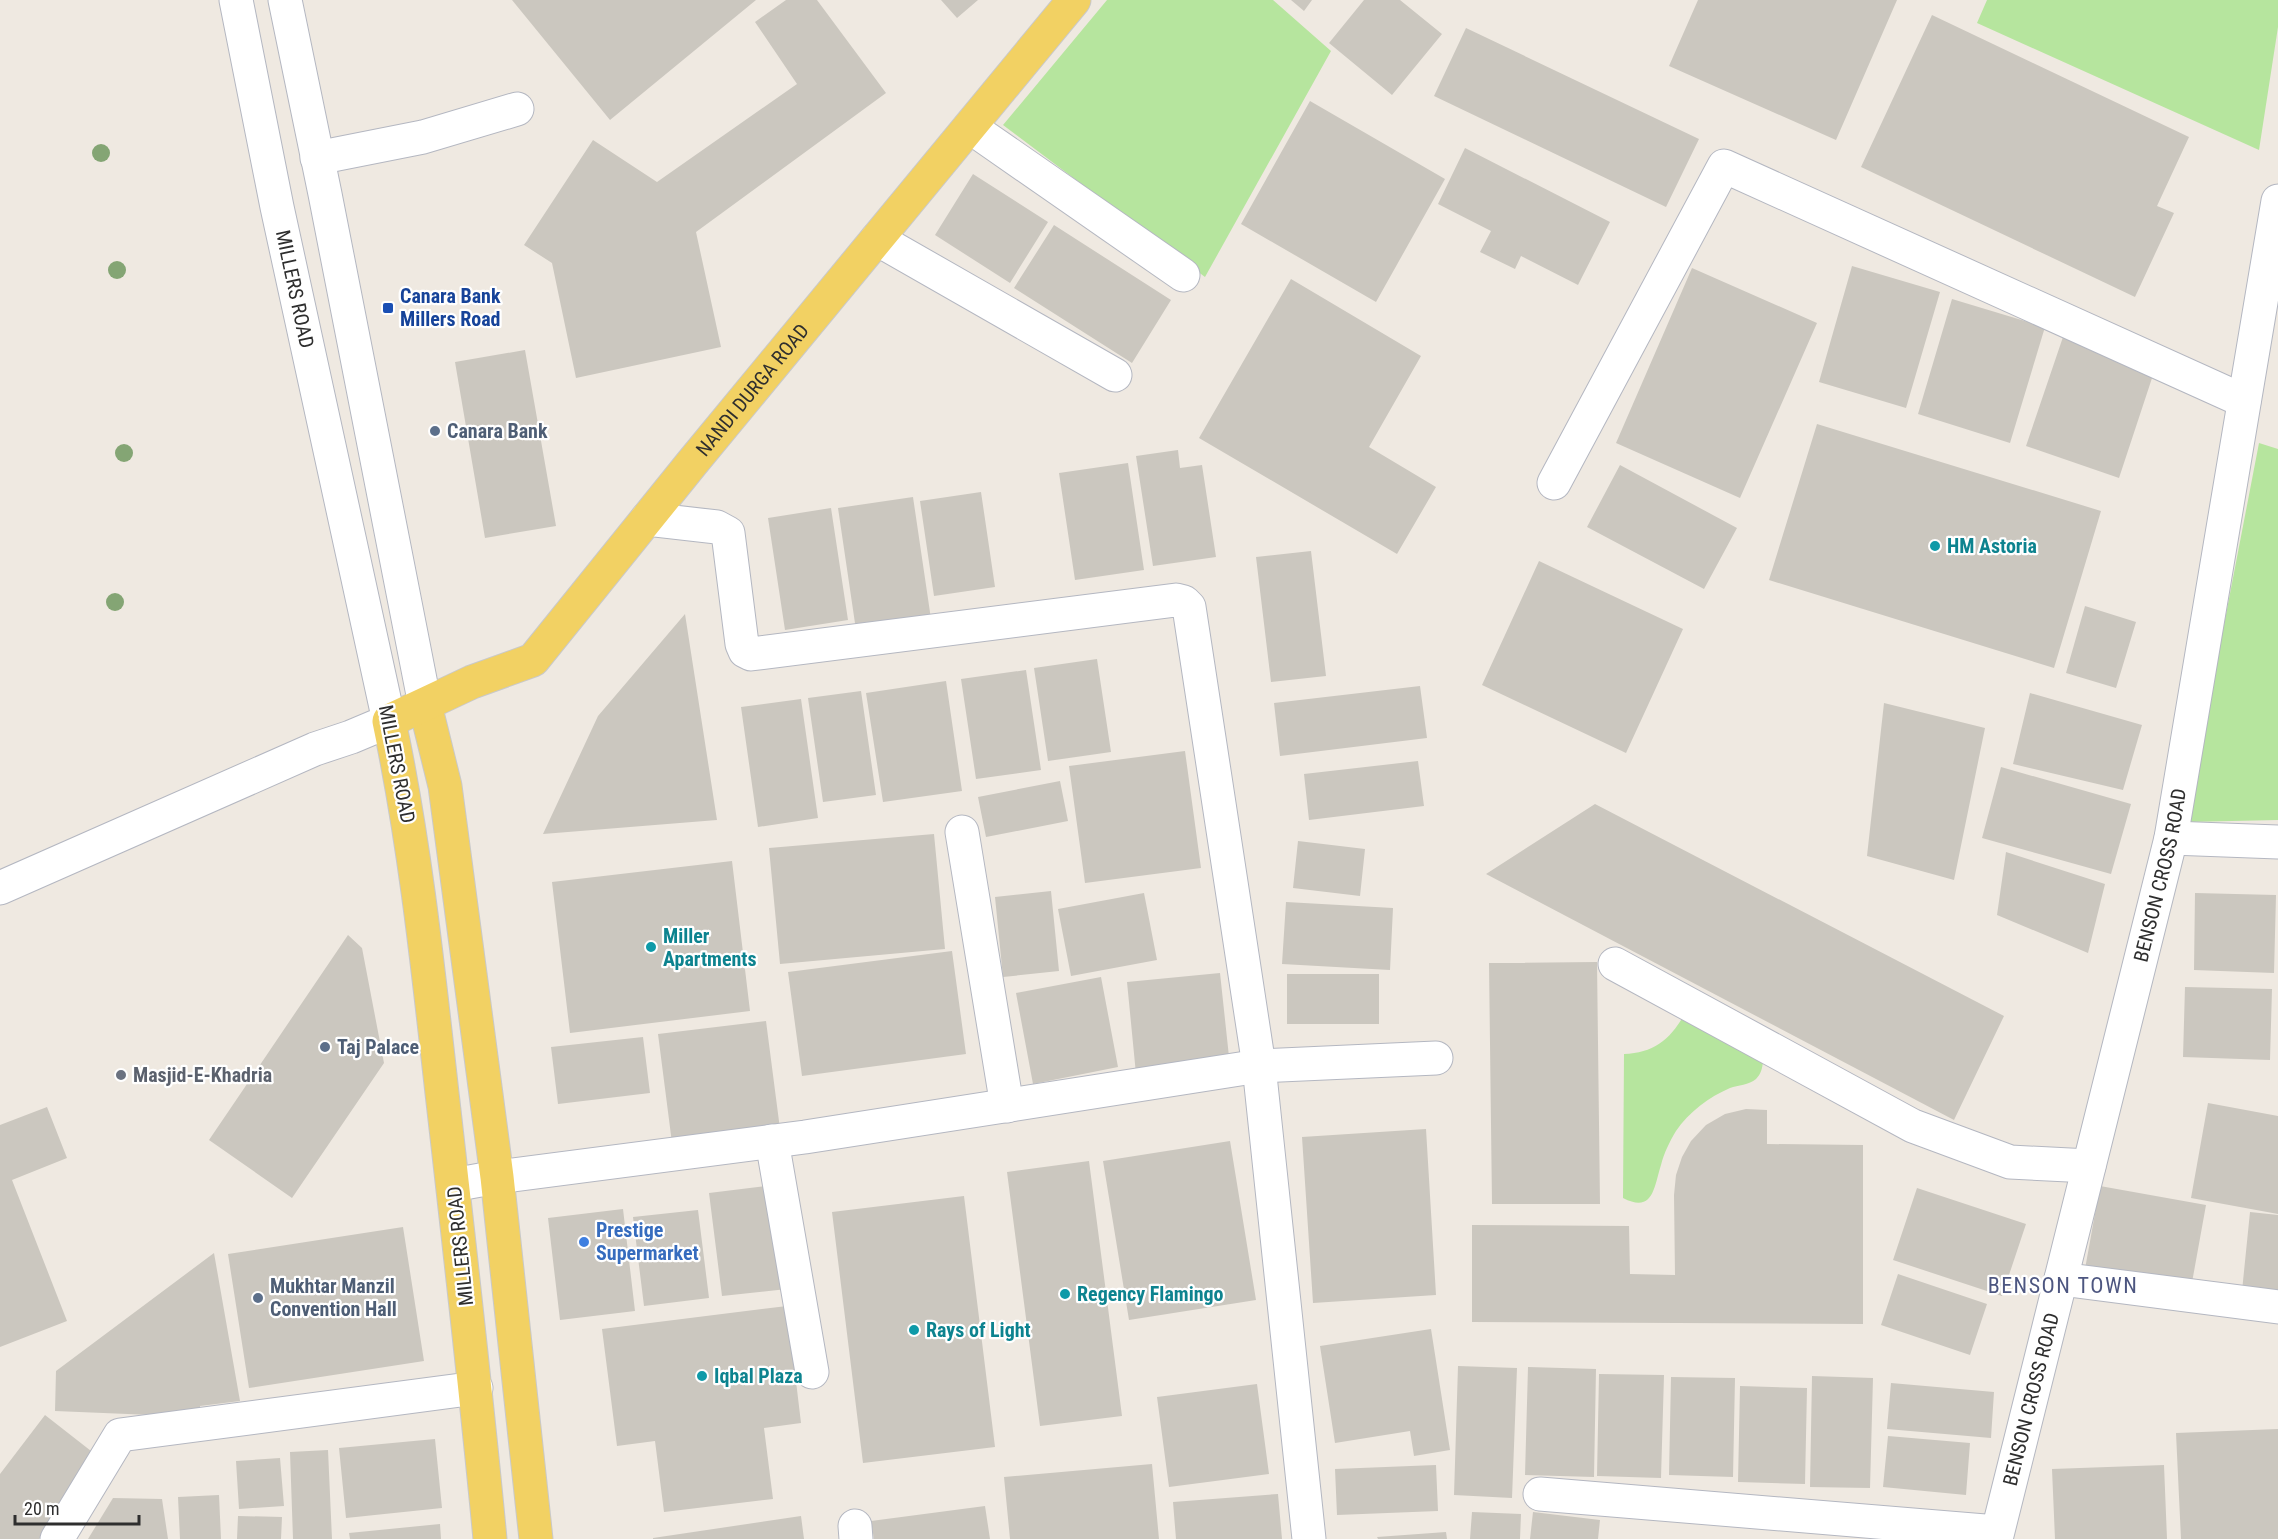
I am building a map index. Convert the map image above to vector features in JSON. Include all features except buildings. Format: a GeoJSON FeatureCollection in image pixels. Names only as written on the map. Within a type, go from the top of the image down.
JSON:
{"type":"FeatureCollection","features":[{"type":"Feature","properties":{"kind":"main road","name":"NANDI DURGA ROAD"},"geometry":{"type":"LineString","coordinates":[[389,721],[472,682],[533,660],[1074,0]]}},
{"type":"Feature","properties":{"kind":"main road","name":"MILLERS ROAD"},"geometry":{"type":"LineString","coordinates":[[425,705],[445,786],[497,1177],[536,1539]]}},
{"type":"Feature","properties":{"kind":"main road","name":"MILLERS ROAD"},"geometry":{"type":"LineString","coordinates":[[389,721],[404,791],[424,934],[476,1388],[490,1539]]}},
{"type":"Feature","properties":{"kind":"street","name":"MILLERS ROAD"},"geometry":{"type":"LineString","coordinates":[[236,0],[277,207],[389,721]]}},
{"type":"Feature","properties":{"kind":"street","name":"MILLERS ROAD"},"geometry":{"type":"LineString","coordinates":[[285,0],[425,705]]}},
{"type":"Feature","properties":{"kind":"street"},"geometry":{"type":"LineString","coordinates":[[318,158],[423,137],[517,109]]}},
{"type":"Feature","properties":{"kind":"street"},"geometry":{"type":"LineString","coordinates":[[970,127],[1183,275]]}},
{"type":"Feature","properties":{"kind":"street"},"geometry":{"type":"LineString","coordinates":[[1554,483],[1724,166],[2244,401]]}},
{"type":"Feature","properties":{"kind":"street"},"geometry":{"type":"LineString","coordinates":[[277,207],[325,194]]}},
{"type":"Feature","properties":{"kind":"street","name":"BENSON CROSS ROAD"},"geometry":{"type":"LineString","coordinates":[[1996,1535],[2171,838],[2278,201]]}},
{"type":"Feature","properties":{"kind":"street"},"geometry":{"type":"LineString","coordinates":[[877,239],[1115,375]]}},
{"type":"Feature","properties":{"kind":"street"},"geometry":{"type":"LineString","coordinates":[[647,519],[717,527],[728,532],[742,644],[745,651],[751,654],[1176,600],[1184,602],[1191,616],[1259,1066],[1309,1539]]}},
{"type":"Feature","properties":{"kind":"street"},"geometry":{"type":"LineString","coordinates":[[0,888],[315,749],[389,721]]}},
{"type":"Feature","properties":{"kind":"street"},"geometry":{"type":"LineString","coordinates":[[962,832],[1007,1106]]}},
{"type":"Feature","properties":{"kind":"street"},"geometry":{"type":"LineString","coordinates":[[2171,838],[2278,842]]}},
{"type":"Feature","properties":{"kind":"street"},"geometry":{"type":"LineString","coordinates":[[1615,964],[1913,1126],[2010,1162],[2089,1166]]}},
{"type":"Feature","properties":{"kind":"street"},"geometry":{"type":"LineString","coordinates":[[453,1185],[497,1177],[772,1142],[1259,1066],[1436,1058]]}},
{"type":"Feature","properties":{"kind":"street"},"geometry":{"type":"LineString","coordinates":[[772,1142],[812,1372]]}},
{"type":"Feature","properties":{"kind":"street"},"geometry":{"type":"LineString","coordinates":[[2061,1279],[2278,1307]]}},
{"type":"Feature","properties":{"kind":"street"},"geometry":{"type":"LineString","coordinates":[[57,1539],[120,1435],[476,1388]]}},
{"type":"Feature","properties":{"kind":"street"},"geometry":{"type":"LineString","coordinates":[[1540,1494],[1996,1535]]}},
{"type":"Feature","properties":{"kind":"green space"},"geometry":{"type":"Polygon","coordinates":[[[1107,0],[1273,0],[1331,51],[1205,277],[1003,125],[1107,0]]]}},
{"type":"Feature","properties":{"kind":"green space"},"geometry":{"type":"Polygon","coordinates":[[[1987,0],[2278,0],[2278,27],[2259,150],[1977,23],[1987,0]]]}},
{"type":"Feature","properties":{"kind":"green space"},"geometry":{"type":"Polygon","coordinates":[[[2259,443],[2278,449],[2278,820],[2186,822],[2259,443]]]}},
{"type":"Feature","properties":{"kind":"green space"},"geometry":{"type":"Polygon","coordinates":[[[1684,1015],[1763,1062],[1762,1069],[1753,1081],[1730,1088],[1715,1096],[1687,1118],[1667,1147],[1651,1195],[1641,1203],[1633,1202],[1623,1198],[1624,1054],[1644,1051],[1660,1044],[1673,1032],[1684,1015]]]}},
{"type":"Feature","properties":{"kind":"place","name":"Canara Bank Millers Road"},"geometry":{"type":"Point","coordinates":[388,308]}},
{"type":"Feature","properties":{"kind":"place","name":"Canara Bank"},"geometry":{"type":"Point","coordinates":[435,431]}},
{"type":"Feature","properties":{"kind":"place","name":"HM Astoria"},"geometry":{"type":"Point","coordinates":[1935,546]}},
{"type":"Feature","properties":{"kind":"place","name":"Miller Apartments"},"geometry":{"type":"Point","coordinates":[651,947]}},
{"type":"Feature","properties":{"kind":"place","name":"Taj Palace"},"geometry":{"type":"Point","coordinates":[325,1047]}},
{"type":"Feature","properties":{"kind":"place","name":"Masjid-E-Khadria"},"geometry":{"type":"Point","coordinates":[121,1075]}},
{"type":"Feature","properties":{"kind":"place","name":"Prestige Supermarket"},"geometry":{"type":"Point","coordinates":[584,1242]}},
{"type":"Feature","properties":{"kind":"place","name":"Regency Flamingo"},"geometry":{"type":"Point","coordinates":[1065,1294]}},
{"type":"Feature","properties":{"kind":"place","name":"Mukhtar Manzil Convention Hall"},"geometry":{"type":"Point","coordinates":[258,1298]}},
{"type":"Feature","properties":{"kind":"place","name":"Rays of Light"},"geometry":{"type":"Point","coordinates":[914,1330]}},
{"type":"Feature","properties":{"kind":"place","name":"Iqbal Plaza"},"geometry":{"type":"Point","coordinates":[702,1376]}},
{"type":"Feature","properties":{"kind":"district","name":"BENSON TOWN"},"geometry":{"type":"Point","coordinates":[2063,1285]}}]}
